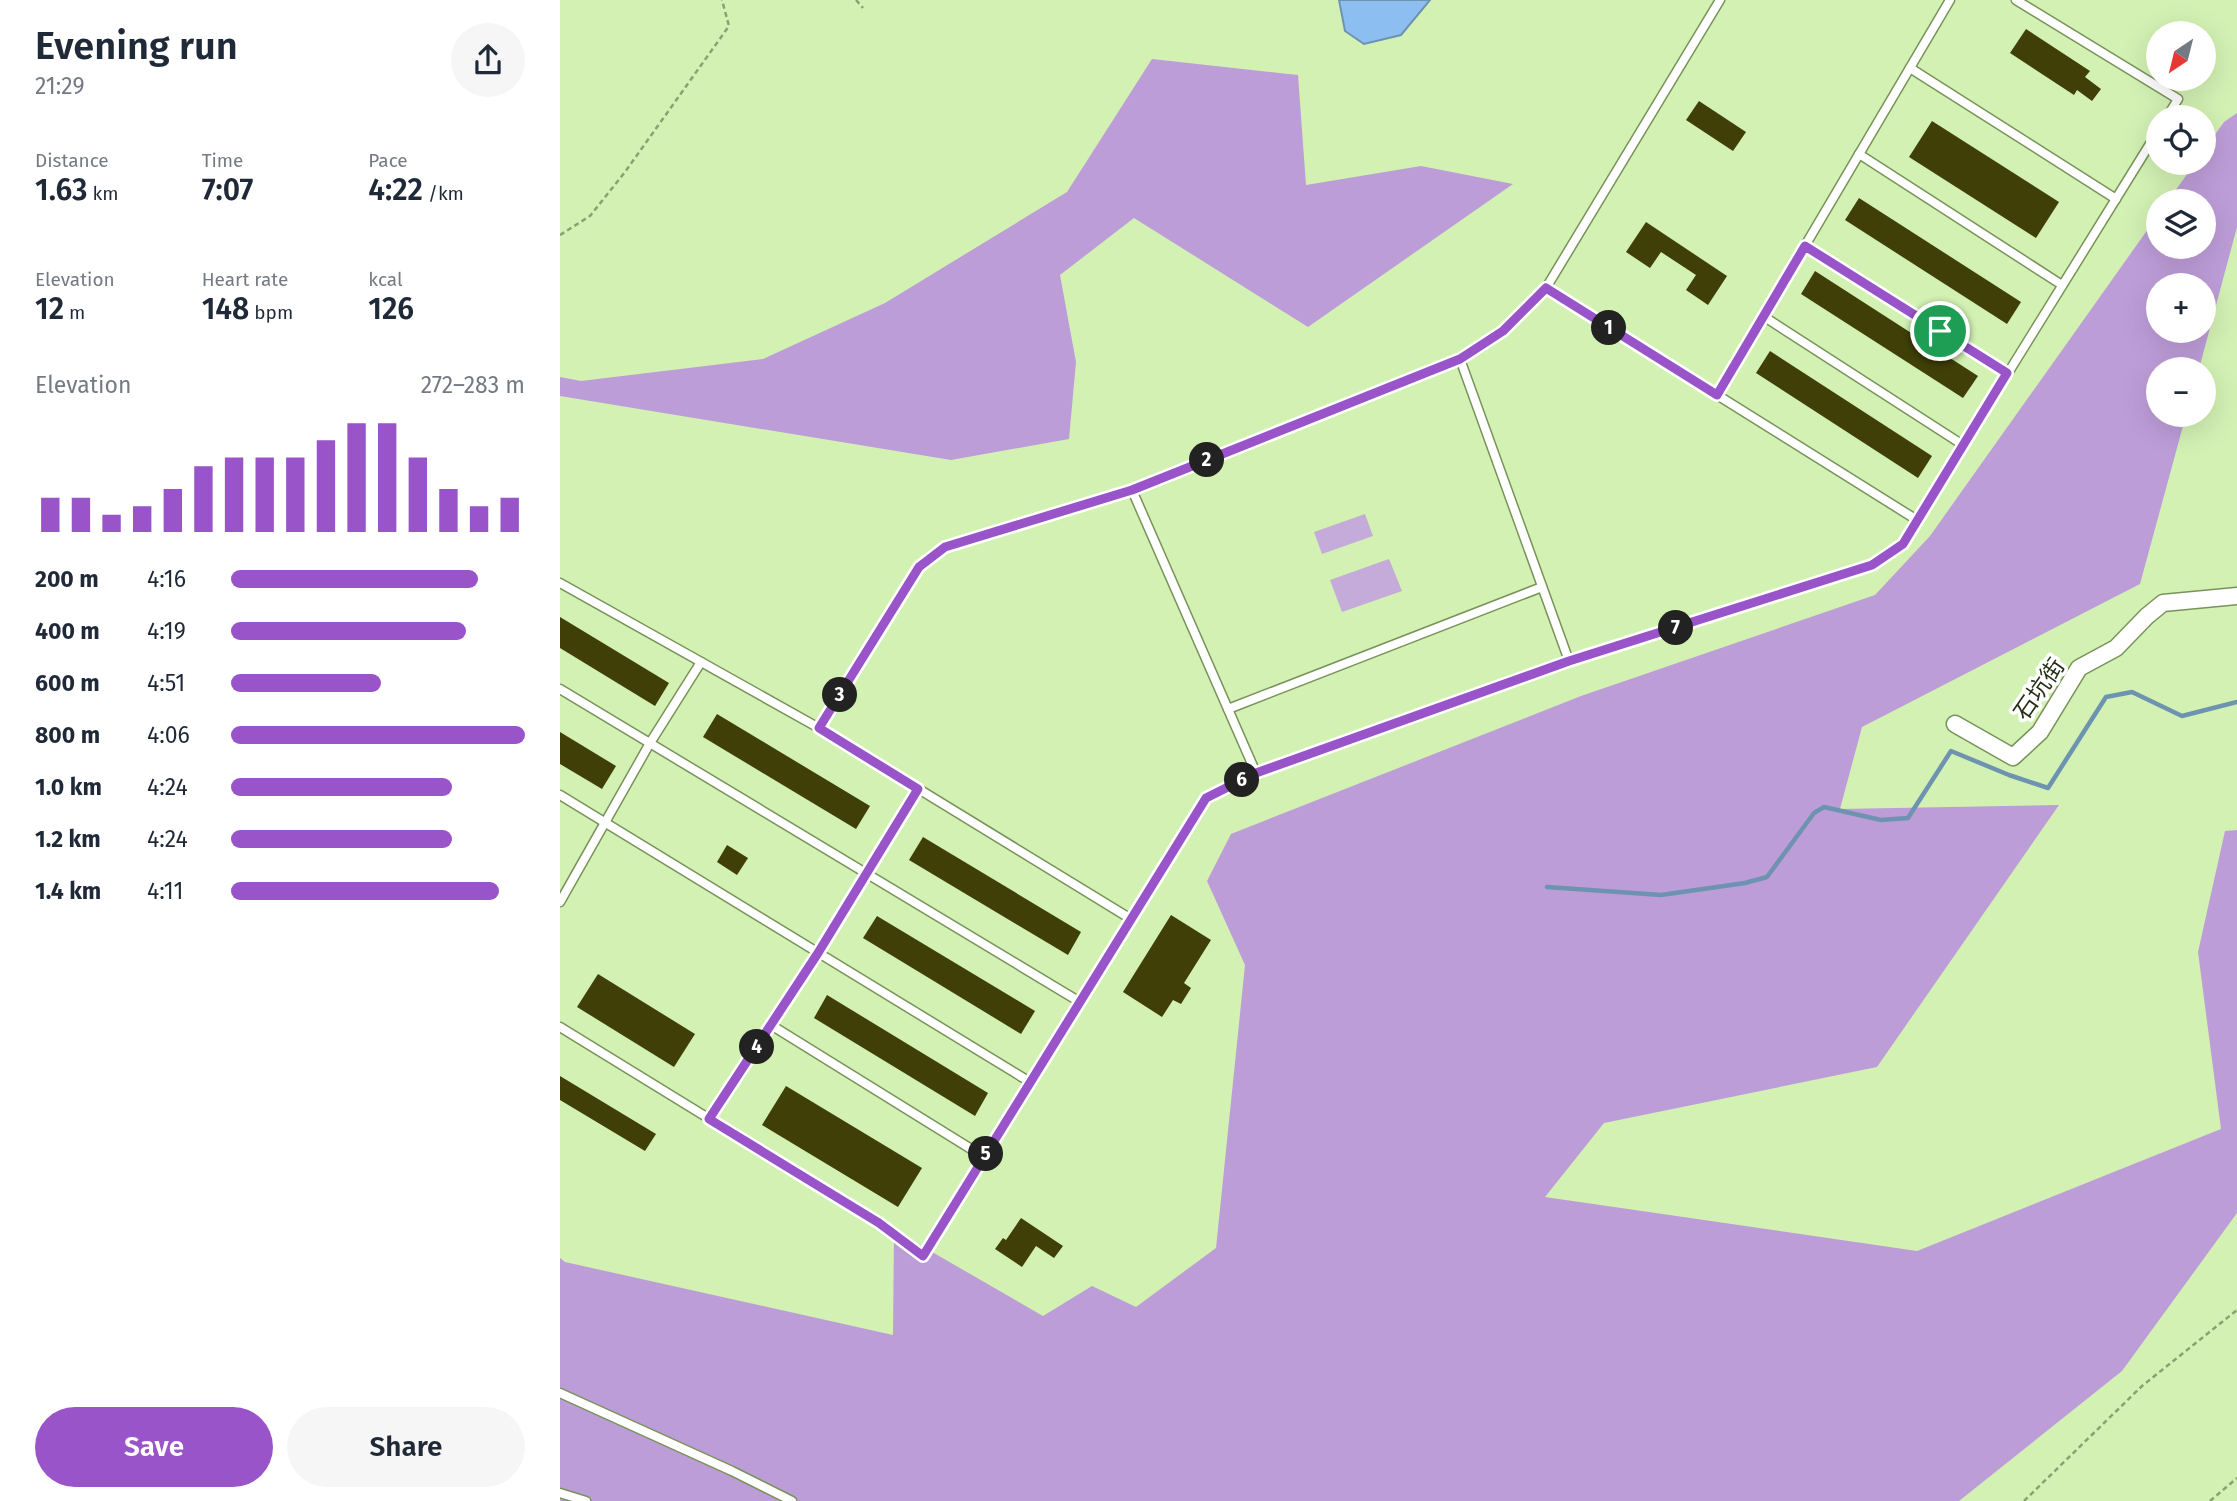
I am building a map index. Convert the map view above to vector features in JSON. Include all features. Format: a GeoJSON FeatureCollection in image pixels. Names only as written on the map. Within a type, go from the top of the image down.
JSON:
{"type":"FeatureCollection","features":[{"type":"Feature","properties":{"kind":"street","name":"石坑街"},"geometry":{"type":"LineString","coordinates":[[1955,724],[2013,757],[2040,732],[2079,668],[2116,648],[2163,603],[2237,596]]}},
{"type":"Feature","properties":{"kind":"lane"},"geometry":{"type":"LineString","coordinates":[[819,728],[919,567],[945,547],[1132,490],[1460,359],[1503,331],[1546,288],[1720,0]]}},
{"type":"Feature","properties":{"kind":"lane"},"geometry":{"type":"LineString","coordinates":[[1717,395],[1950,0]]}},
{"type":"Feature","properties":{"kind":"lane"},"geometry":{"type":"LineString","coordinates":[[2016,0],[2178,99],[2174,105]]}},
{"type":"Feature","properties":{"kind":"lane"},"geometry":{"type":"LineString","coordinates":[[1910,68],[2116,199]]}},
{"type":"Feature","properties":{"kind":"lane"},"geometry":{"type":"LineString","coordinates":[[560,1027],[879,1223],[923,1256],[1206,798],[1256,773],[1569,661],[1872,565],[1903,544],[2146,150]]}},
{"type":"Feature","properties":{"kind":"lane"},"geometry":{"type":"LineString","coordinates":[[1859,154],[2062,285]]}},
{"type":"Feature","properties":{"kind":"lane"},"geometry":{"type":"LineString","coordinates":[[1805,246],[2007,373]]}},
{"type":"Feature","properties":{"kind":"lane"},"geometry":{"type":"LineString","coordinates":[[1546,288],[1917,520]]}},
{"type":"Feature","properties":{"kind":"lane"},"geometry":{"type":"LineString","coordinates":[[1763,316],[1963,444]]}},
{"type":"Feature","properties":{"kind":"lane"},"geometry":{"type":"LineString","coordinates":[[1460,359],[1569,661]]}},
{"type":"Feature","properties":{"kind":"lane"},"geometry":{"type":"LineString","coordinates":[[1132,490],[1256,773]]}},
{"type":"Feature","properties":{"kind":"lane"},"geometry":{"type":"LineString","coordinates":[[560,583],[819,728],[1131,919]]}},
{"type":"Feature","properties":{"kind":"lane"},"geometry":{"type":"LineString","coordinates":[[1228,709],[1542,587]]}},
{"type":"Feature","properties":{"kind":"lane"},"geometry":{"type":"LineString","coordinates":[[561,898],[650,743],[701,662]]}},
{"type":"Feature","properties":{"kind":"lane"},"geometry":{"type":"LineString","coordinates":[[560,688],[1080,1002]]}},
{"type":"Feature","properties":{"kind":"lane"},"geometry":{"type":"LineString","coordinates":[[709,1119],[818,953],[918,789]]}},
{"type":"Feature","properties":{"kind":"lane"},"geometry":{"type":"LineString","coordinates":[[560,795],[1030,1082]]}},
{"type":"Feature","properties":{"kind":"lane"},"geometry":{"type":"LineString","coordinates":[[771,1025],[984,1157]]}},
{"type":"Feature","properties":{"kind":"lane"},"geometry":{"type":"LineString","coordinates":[[560,1393],[792,1501]]}},
{"type":"Feature","properties":{"kind":"lane"},"geometry":{"type":"LineString","coordinates":[[560,1493],[586,1501]]}},
{"type":"Feature","properties":{"kind":"path"},"geometry":{"type":"LineString","coordinates":[[560,235],[590,216],[625,172],[729,26],[722,0]]}},
{"type":"Feature","properties":{"kind":"path"},"geometry":{"type":"LineString","coordinates":[[856,0],[863,8]]}},
{"type":"Feature","properties":{"kind":"path"},"geometry":{"type":"LineString","coordinates":[[2024,1501],[2142,1386],[2237,1310]]}},
{"type":"Feature","properties":{"kind":"path"},"geometry":{"type":"LineString","coordinates":[[2210,1501],[2237,1478]]}},
{"type":"Feature","properties":{"kind":"shaded area"},"geometry":{"type":"Polygon","coordinates":[[[1152,59],[1298,75],[1306,185],[1421,166],[1513,184],[1308,327],[1134,218],[1060,275],[1076,362],[1069,439],[951,460],[560,396],[560,377],[581,381],[763,359],[885,303],[1067,192],[1152,59]]]}},
{"type":"Feature","properties":{"kind":"shaded area"},"geometry":{"type":"Polygon","coordinates":[[[2237,113],[2237,227],[2216,305],[2216,273],[2146,273],[2146,343],[2206,343],[2202,357],[2146,357],[2146,427],[2183,427],[2140,584],[1862,727],[1840,809],[2059,805],[1877,1067],[1604,1123],[1545,1197],[1917,1251],[2221,1129],[2198,952],[2225,831],[2237,830],[2237,1213],[2122,1371],[1959,1501],[560,1501],[560,1258],[565,1262],[893,1335],[894,1230],[1043,1316],[1092,1286],[1136,1307],[1216,1248],[1245,965],[1207,881],[1231,834],[1581,696],[1875,595],[1930,536],[2146,232],[2146,259],[2216,259],[2216,189],[2177,189],[2186,175],[2216,175],[2216,133],[2224,122],[2237,113]]]}},
{"type":"Feature","properties":{"kind":"shaded area"},"geometry":{"type":"Polygon","coordinates":[[[1365,514],[1373,536],[1322,554],[1314,532],[1365,514]]]}},
{"type":"Feature","properties":{"kind":"shaded area"},"geometry":{"type":"Polygon","coordinates":[[[1389,559],[1402,591],[1342,612],[1330,580],[1389,559]]]}},
{"type":"Feature","properties":{"kind":"water"},"geometry":{"type":"Polygon","coordinates":[[[1339,0],[1430,0],[1401,35],[1364,44],[1345,31],[1339,0]]]}},
{"type":"Feature","properties":{"kind":"building"},"geometry":{"type":"Polygon","coordinates":[[[2026,29],[2090,71],[2085,77],[2101,89],[2092,101],[2077,90],[2074,95],[2010,53],[2026,29]]]}},
{"type":"Feature","properties":{"kind":"building"},"geometry":{"type":"Polygon","coordinates":[[[1699,101],[1746,132],[1733,151],[1686,120],[1699,101]]]}},
{"type":"Feature","properties":{"kind":"building"},"geometry":{"type":"Polygon","coordinates":[[[1932,121],[2059,202],[2036,238],[1909,157],[1932,121]]]}},
{"type":"Feature","properties":{"kind":"building"},"geometry":{"type":"Polygon","coordinates":[[[1859,198],[2021,302],[2007,324],[1845,220],[1859,198]]]}},
{"type":"Feature","properties":{"kind":"building"},"geometry":{"type":"Polygon","coordinates":[[[1646,222],[1727,276],[1708,305],[1686,290],[1696,275],[1661,252],[1650,268],[1626,252],[1646,222]]]}},
{"type":"Feature","properties":{"kind":"building"},"geometry":{"type":"Polygon","coordinates":[[[1815,271],[1978,376],[1963,398],[1801,294],[1815,271]]]}},
{"type":"Feature","properties":{"kind":"building"},"geometry":{"type":"Polygon","coordinates":[[[1770,351],[1932,456],[1918,478],[1756,373],[1770,351]]]}},
{"type":"Feature","properties":{"kind":"building"},"geometry":{"type":"Polygon","coordinates":[[[560,617],[669,683],[655,706],[560,648],[560,617]]]}},
{"type":"Feature","properties":{"kind":"building"},"geometry":{"type":"Polygon","coordinates":[[[717,714],[870,806],[856,829],[703,737],[717,714]]]}},
{"type":"Feature","properties":{"kind":"building"},"geometry":{"type":"Polygon","coordinates":[[[560,732],[616,766],[602,789],[560,764],[560,732]]]}},
{"type":"Feature","properties":{"kind":"building"},"geometry":{"type":"Polygon","coordinates":[[[923,837],[1081,932],[1068,955],[909,860],[923,837]]]}},
{"type":"Feature","properties":{"kind":"building"},"geometry":{"type":"Polygon","coordinates":[[[727,845],[748,858],[737,875],[717,862],[727,845]]]}},
{"type":"Feature","properties":{"kind":"building"},"geometry":{"type":"Polygon","coordinates":[[[1171,915],[1211,940],[1184,983],[1191,988],[1181,1004],[1173,1000],[1162,1017],[1123,992],[1171,915]]]}},
{"type":"Feature","properties":{"kind":"building"},"geometry":{"type":"Polygon","coordinates":[[[877,916],[1035,1011],[1021,1034],[863,938],[877,916]]]}},
{"type":"Feature","properties":{"kind":"building"},"geometry":{"type":"Polygon","coordinates":[[[598,974],[695,1034],[674,1067],[577,1007],[598,974]]]}},
{"type":"Feature","properties":{"kind":"building"},"geometry":{"type":"Polygon","coordinates":[[[827,995],[988,1093],[975,1116],[814,1018],[827,995]]]}},
{"type":"Feature","properties":{"kind":"building"},"geometry":{"type":"Polygon","coordinates":[[[560,1076],[656,1134],[645,1151],[560,1100],[560,1076]]]}},
{"type":"Feature","properties":{"kind":"building"},"geometry":{"type":"Polygon","coordinates":[[[786,1086],[922,1168],[898,1207],[762,1125],[786,1086]]]}},
{"type":"Feature","properties":{"kind":"building"},"geometry":{"type":"Polygon","coordinates":[[[1021,1218],[1063,1246],[1054,1258],[1036,1246],[1022,1267],[995,1249],[1003,1238],[1006,1240],[1021,1218]]]}},
{"type":"Feature","properties":{"kind":"waterway"},"geometry":{"type":"LineString","coordinates":[[1547,887],[1661,895],[1745,883],[1767,877],[1814,813],[1824,807],[1881,820],[1908,818],[1951,751],[2048,788],[2106,697],[2132,692],[2182,716],[2237,702]]}},
{"type":"Feature","properties":{"kind":"route"},"geometry":{"type":"LineString","coordinates":[[1805,246],[1940,331],[2007,373],[1903,544],[1872,565],[1569,661],[1256,773],[1206,798],[923,1256],[879,1223],[709,1119],[818,953],[918,789],[819,728],[919,567],[945,547],[1132,490],[1460,359],[1503,331],[1546,288],[1717,395],[1805,246]]}}]}
